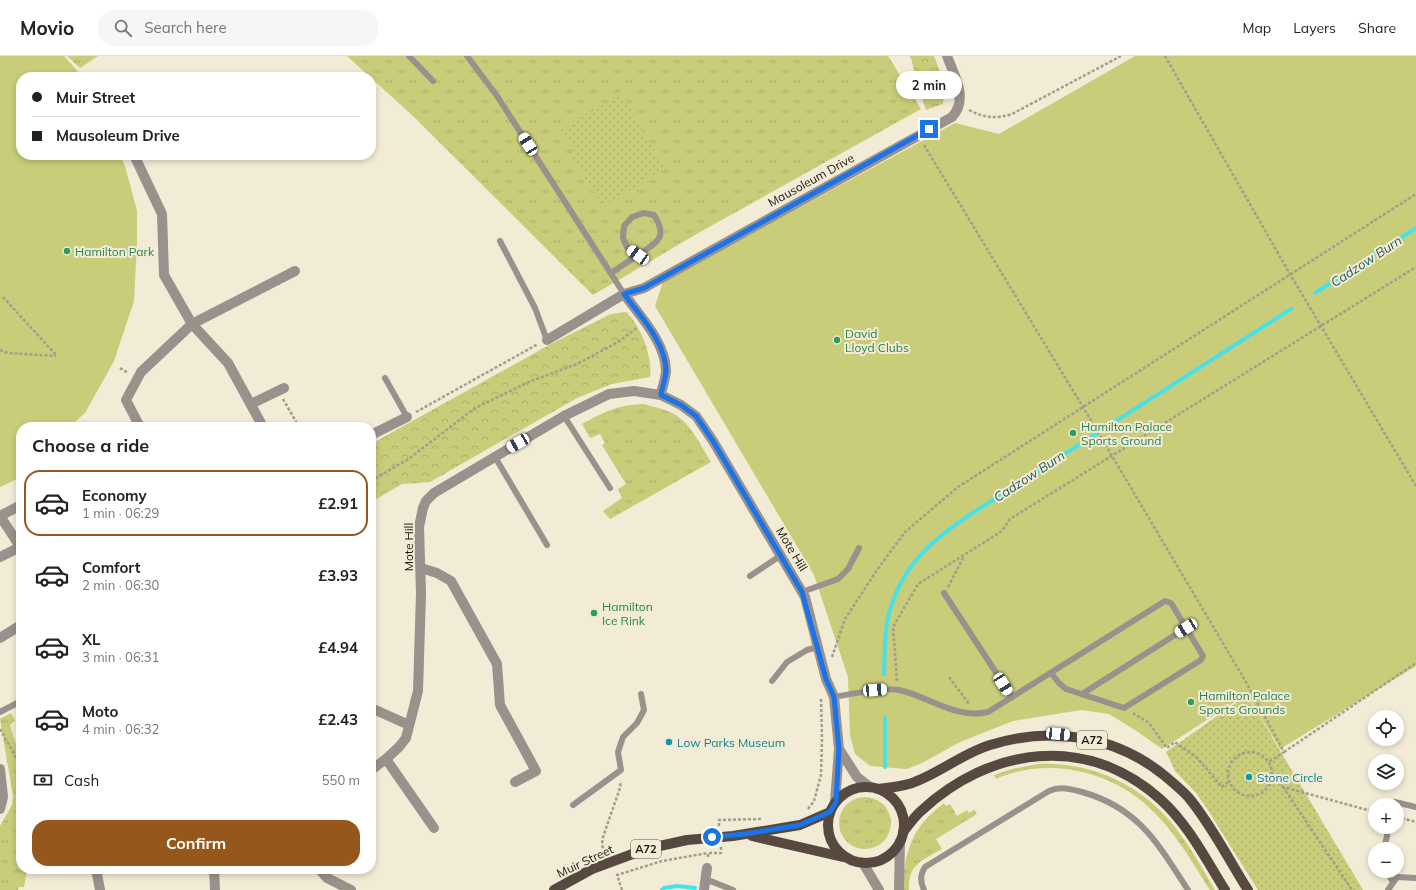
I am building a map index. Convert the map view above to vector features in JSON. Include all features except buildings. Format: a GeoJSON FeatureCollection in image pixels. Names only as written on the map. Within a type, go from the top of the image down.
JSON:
{"type":"FeatureCollection","features":[{"type":"Feature","properties":{"kind":"main road","name":"A72"},"geometry":{"type":"LineString","coordinates":[[1225,890],[1181,821],[1160,799],[1138,782],[1123,773],[1097,762],[1052,756],[1003,762],[990,767],[962,781],[934,799],[920,812],[889,855],[881,860],[872,862],[862,862],[847,858],[840,853],[830,838],[828,830],[830,812],[842,795],[850,790],[916,782],[989,745],[1041,735],[1058,734],[1072,736],[1119,748],[1146,761],[1182,791],[1200,812],[1248,890]]}},
{"type":"Feature","properties":{"kind":"main road"},"geometry":{"type":"LineString","coordinates":[[874,788],[886,793],[899,806],[904,823],[902,836]]}},
{"type":"Feature","properties":{"kind":"main road","name":"Muir Street"},"geometry":{"type":"LineString","coordinates":[[554,890],[592,869],[660,845],[800,825],[830,812]]}},
{"type":"Feature","properties":{"kind":"main road","name":"Muir Street"},"geometry":{"type":"LineString","coordinates":[[745,834],[847,858]]}},
{"type":"Feature","properties":{"kind":"street"},"geometry":{"type":"LineString","coordinates":[[947,56],[960,92],[959,105]]}},
{"type":"Feature","properties":{"kind":"street","name":"Mausoleum Drive"},"geometry":{"type":"LineString","coordinates":[[624,294],[644,288],[952,117],[957,112],[959,105]]}},
{"type":"Feature","properties":{"kind":"street"},"geometry":{"type":"LineString","coordinates":[[136,160],[162,214],[164,275],[192,324],[228,363],[260,422]]}},
{"type":"Feature","properties":{"kind":"street"},"geometry":{"type":"LineString","coordinates":[[137,422],[126,400],[141,372],[192,324],[295,270]]}},
{"type":"Feature","properties":{"kind":"street"},"geometry":{"type":"LineString","coordinates":[[547,340],[624,294],[656,338],[663,356],[666,371],[661,395]]}},
{"type":"Feature","properties":{"kind":"street"},"geometry":{"type":"LineString","coordinates":[[251,404],[281,390]]}},
{"type":"Feature","properties":{"kind":"street","name":"Mote Hill"},"geometry":{"type":"LineString","coordinates":[[376,766],[399,747],[406,738],[418,691],[421,568],[420,527],[423,508],[426,501],[434,493],[564,416],[608,394],[634,391],[661,395],[681,405],[696,416],[713,441],[802,592],[826,679],[834,697],[839,749],[836,802]]}},
{"type":"Feature","properties":{"kind":"street"},"geometry":{"type":"LineString","coordinates":[[376,432],[407,417]]}},
{"type":"Feature","properties":{"kind":"street"},"geometry":{"type":"LineString","coordinates":[[16,508],[0,516],[16,540]]}},
{"type":"Feature","properties":{"kind":"street"},"geometry":{"type":"LineString","coordinates":[[0,557],[16,550]]}},
{"type":"Feature","properties":{"kind":"street"},"geometry":{"type":"LineString","coordinates":[[421,568],[437,573],[451,581],[497,664],[500,705],[536,771],[515,782]]}},
{"type":"Feature","properties":{"kind":"street"},"geometry":{"type":"LineString","coordinates":[[0,638],[16,628]]}},
{"type":"Feature","properties":{"kind":"street"},"geometry":{"type":"LineString","coordinates":[[376,710],[409,725]]}},
{"type":"Feature","properties":{"kind":"street","name":"Mote Hill"},"geometry":{"type":"LineString","coordinates":[[839,749],[857,777],[874,788]]}},
{"type":"Feature","properties":{"kind":"street"},"geometry":{"type":"LineString","coordinates":[[386,759],[434,828]]}},
{"type":"Feature","properties":{"kind":"street"},"geometry":{"type":"LineString","coordinates":[[0,769],[2,797],[0,809]]}},
{"type":"Feature","properties":{"kind":"street"},"geometry":{"type":"LineString","coordinates":[[899,890],[902,836]]}},
{"type":"Feature","properties":{"kind":"street"},"geometry":{"type":"LineString","coordinates":[[862,862],[879,890]]}},
{"type":"Feature","properties":{"kind":"street"},"geometry":{"type":"LineString","coordinates":[[705,885],[707,868]]}},
{"type":"Feature","properties":{"kind":"street"},"geometry":{"type":"LineString","coordinates":[[97,874],[100,890]]}},
{"type":"Feature","properties":{"kind":"street"},"geometry":{"type":"LineString","coordinates":[[214,874],[215,890]]}},
{"type":"Feature","properties":{"kind":"street"},"geometry":{"type":"LineString","coordinates":[[323,874],[327,878],[351,890]]}},
{"type":"Feature","properties":{"kind":"lane"},"geometry":{"type":"LineString","coordinates":[[410,56],[433,81]]}},
{"type":"Feature","properties":{"kind":"lane"},"geometry":{"type":"LineString","coordinates":[[467,56],[497,96],[624,294]]}},
{"type":"Feature","properties":{"kind":"lane"},"geometry":{"type":"LineString","coordinates":[[611,273],[658,242],[662,234],[660,224],[654,215],[644,213],[632,217],[624,226],[623,238],[627,247],[638,255]]}},
{"type":"Feature","properties":{"kind":"lane"},"geometry":{"type":"LineString","coordinates":[[500,241],[536,308],[547,340]]}},
{"type":"Feature","properties":{"kind":"lane"},"geometry":{"type":"LineString","coordinates":[[385,378],[407,417]]}},
{"type":"Feature","properties":{"kind":"lane"},"geometry":{"type":"LineString","coordinates":[[564,416],[610,488]]}},
{"type":"Feature","properties":{"kind":"lane"},"geometry":{"type":"LineString","coordinates":[[495,457],[546,545]]}},
{"type":"Feature","properties":{"kind":"lane"},"geometry":{"type":"LineString","coordinates":[[802,592],[838,579],[848,569],[859,548]]}},
{"type":"Feature","properties":{"kind":"lane"},"geometry":{"type":"LineString","coordinates":[[750,576],[780,556]]}},
{"type":"Feature","properties":{"kind":"lane"},"geometry":{"type":"LineString","coordinates":[[944,593],[1012,697]]}},
{"type":"Feature","properties":{"kind":"lane"},"geometry":{"type":"LineString","coordinates":[[834,697],[875,690],[894,689],[962,712],[977,714],[988,712],[1162,602],[1167,601],[1171,603],[1203,654],[1202,659],[1124,708],[1066,689],[1051,673]]}},
{"type":"Feature","properties":{"kind":"lane"},"geometry":{"type":"LineString","coordinates":[[1082,694],[1186,628]]}},
{"type":"Feature","properties":{"kind":"lane"},"geometry":{"type":"LineString","coordinates":[[772,681],[786,662],[807,650],[818,647]]}},
{"type":"Feature","properties":{"kind":"lane"},"geometry":{"type":"LineString","coordinates":[[573,805],[621,770],[618,752],[623,738],[637,723],[644,710],[641,694]]}},
{"type":"Feature","properties":{"kind":"lane"},"geometry":{"type":"LineString","coordinates":[[0,712],[16,704]]}},
{"type":"Feature","properties":{"kind":"lane"},"geometry":{"type":"LineString","coordinates":[[924,890],[920,879],[925,867],[1049,791],[1058,788],[1090,795],[1115,806],[1133,818],[1150,835],[1188,890]]}},
{"type":"Feature","properties":{"kind":"lane"},"geometry":{"type":"LineString","coordinates":[[1404,804],[1416,807]]}},
{"type":"Feature","properties":{"kind":"lane"},"geometry":{"type":"LineString","coordinates":[[1388,890],[1397,877],[1416,878]]}},
{"type":"Feature","properties":{"kind":"lane"},"geometry":{"type":"LineString","coordinates":[[1390,878],[1393,882]]}},
{"type":"Feature","properties":{"kind":"lane"},"geometry":{"type":"LineString","coordinates":[[705,885],[713,882],[733,890]]}},
{"type":"Feature","properties":{"kind":"path"},"geometry":{"type":"LineString","coordinates":[[959,105],[974,113],[1000,118],[1012,114],[1121,56]]}},
{"type":"Feature","properties":{"kind":"path"},"geometry":{"type":"LineString","coordinates":[[1165,56],[1290,274],[1416,486]]}},
{"type":"Feature","properties":{"kind":"path"},"geometry":{"type":"LineString","coordinates":[[918,135],[1083,407],[1246,682],[1284,752]]}},
{"type":"Feature","properties":{"kind":"path"},"geometry":{"type":"LineString","coordinates":[[832,660],[845,619],[877,570],[906,532],[958,487],[1416,194]]}},
{"type":"Feature","properties":{"kind":"path"},"geometry":{"type":"LineString","coordinates":[[894,689],[893,627],[918,584],[1002,532],[1010,519],[1416,268]]}},
{"type":"Feature","properties":{"kind":"path"},"geometry":{"type":"LineString","coordinates":[[0,350],[8,353],[56,356],[3,297]]}},
{"type":"Feature","properties":{"kind":"path"},"geometry":{"type":"LineString","coordinates":[[376,478],[410,458],[475,408],[531,381],[577,364],[618,342],[645,323]]}},
{"type":"Feature","properties":{"kind":"path"},"geometry":{"type":"LineString","coordinates":[[407,417],[547,340]]}},
{"type":"Feature","properties":{"kind":"path"},"geometry":{"type":"LineString","coordinates":[[281,390],[297,422]]}},
{"type":"Feature","properties":{"kind":"path"},"geometry":{"type":"LineString","coordinates":[[944,593],[965,555]]}},
{"type":"Feature","properties":{"kind":"path"},"geometry":{"type":"LineString","coordinates":[[1269,762],[1416,663]]}},
{"type":"Feature","properties":{"kind":"path"},"geometry":{"type":"LineString","coordinates":[[949,677],[977,714]]}},
{"type":"Feature","properties":{"kind":"path"},"geometry":{"type":"LineString","coordinates":[[805,812],[814,802],[821,775],[822,738],[820,692]]}},
{"type":"Feature","properties":{"kind":"path"},"geometry":{"type":"LineString","coordinates":[[1124,708],[1149,724],[1167,748],[1175,742],[1197,758],[1222,787],[1229,782]]}},
{"type":"Feature","properties":{"kind":"path"},"geometry":{"type":"LineString","coordinates":[[0,729],[16,758]]}},
{"type":"Feature","properties":{"kind":"path"},"geometry":{"type":"LineString","coordinates":[[1251,751],[1264,756],[1269,762],[1272,768],[1271,782],[1260,794],[1246,796],[1238,793],[1229,782],[1228,767],[1237,755],[1251,751]]}},
{"type":"Feature","properties":{"kind":"path"},"geometry":{"type":"LineString","coordinates":[[607,863],[602,849],[602,841],[620,788],[621,779],[616,774]]}},
{"type":"Feature","properties":{"kind":"path"},"geometry":{"type":"LineString","coordinates":[[1272,775],[1352,890]]}},
{"type":"Feature","properties":{"kind":"path"},"geometry":{"type":"LineString","coordinates":[[1282,788],[1368,810]]}},
{"type":"Feature","properties":{"kind":"path"},"geometry":{"type":"LineString","coordinates":[[622,890],[617,875],[662,860],[708,853],[721,853],[719,820],[762,819]]}},
{"type":"Feature","properties":{"kind":"path"},"geometry":{"type":"LineString","coordinates":[[1404,819],[1416,822]]}},
{"type":"Feature","properties":{"kind":"path"},"geometry":{"type":"LineString","coordinates":[[707,868],[708,853]]}},
{"type":"Feature","properties":{"kind":"green space","name":"Hamilton Park"},"geometry":{"type":"Polygon","coordinates":[[[0,56],[64,56],[78,72],[16,72],[16,160],[122,160],[137,211],[134,301],[114,361],[85,413],[75,422],[16,422],[16,479],[0,487],[0,56]]]}},
{"type":"Feature","properties":{"kind":"green space"},"geometry":{"type":"Polygon","coordinates":[[[67,56],[98,56],[80,68],[67,56]]]}},
{"type":"Feature","properties":{"kind":"green space"},"geometry":{"type":"Polygon","coordinates":[[[347,56],[888,56],[921,109],[700,232],[593,295],[413,116],[376,82],[376,72],[365,72],[347,56]]]}},
{"type":"Feature","properties":{"kind":"green space"},"geometry":{"type":"Polygon","coordinates":[[[909,56],[934,56],[941,74],[944,91],[943,104],[926,110],[911,58],[909,56]]]}},
{"type":"Feature","properties":{"kind":"green space","name":"Hamilton Palace Sports Ground"},"geometry":{"type":"Polygon","coordinates":[[[1135,56],[1416,56],[1416,666],[1280,749],[1247,694],[1162,749],[1109,714],[1081,710],[1013,721],[960,742],[922,763],[907,769],[870,766],[855,754],[850,735],[848,677],[814,575],[655,306],[663,282],[955,123],[999,134],[1135,56]]]}},
{"type":"Feature","properties":{"kind":"green space"},"geometry":{"type":"Polygon","coordinates":[[[622,94],[664,168],[603,207],[571,156],[575,153],[561,129],[622,94]]]}},
{"type":"Feature","properties":{"kind":"green space"},"geometry":{"type":"Polygon","coordinates":[[[626,312],[641,333],[650,360],[650,377],[612,384],[577,398],[430,482],[402,484],[376,499],[376,441],[551,344],[611,314],[626,312]]]}},
{"type":"Feature","properties":{"kind":"green space"},"geometry":{"type":"Polygon","coordinates":[[[643,404],[668,411],[682,420],[696,437],[711,462],[610,519],[603,511],[622,498],[618,489],[626,484],[602,445],[605,443],[600,434],[590,438],[582,424],[611,410],[643,404]]]}},
{"type":"Feature","properties":{"kind":"green space"},"geometry":{"type":"Polygon","coordinates":[[[1247,695],[1363,890],[1258,890],[1206,807],[1196,793],[1175,771],[1166,752],[1247,695]]]}},
{"type":"Feature","properties":{"kind":"green space"},"geometry":{"type":"Polygon","coordinates":[[[11,713],[15,721],[10,725],[16,745],[16,874],[26,874],[24,887],[19,887],[18,890],[0,890],[0,826],[12,805],[13,796],[0,719],[11,713]]]}},
{"type":"Feature","properties":{"kind":"green space"},"geometry":{"type":"Polygon","coordinates":[[[1038,764],[1058,764],[1096,772],[1114,778],[1146,798],[1161,811],[1180,834],[1196,857],[1215,890],[1210,890],[1170,830],[1139,799],[1120,786],[1098,777],[1073,770],[1054,768],[1024,770],[996,779],[994,775],[1012,769],[1038,764]]]}},
{"type":"Feature","properties":{"kind":"green space"},"geometry":{"type":"Polygon","coordinates":[[[860,797],[870,797],[879,801],[887,809],[891,818],[891,828],[887,837],[879,845],[870,849],[860,849],[851,845],[843,837],[839,828],[839,818],[843,809],[851,801],[860,797]]]}},
{"type":"Feature","properties":{"kind":"green space"},"geometry":{"type":"Polygon","coordinates":[[[944,803],[946,806],[950,804],[957,816],[967,810],[969,813],[974,810],[977,814],[936,839],[942,849],[923,860],[914,868],[909,881],[909,890],[903,890],[905,863],[912,841],[924,821],[944,803]]]}},
{"type":"Feature","properties":{"kind":"waterway","name":"Cadzow Burn"},"geometry":{"type":"LineString","coordinates":[[1315,293],[1416,228]]}},
{"type":"Feature","properties":{"kind":"waterway","name":"Cadzow Burn"},"geometry":{"type":"LineString","coordinates":[[884,674],[885,642],[890,610],[902,580],[930,545],[968,516],[1291,309]]}},
{"type":"Feature","properties":{"kind":"waterway","name":"Cadzow Burn"},"geometry":{"type":"LineString","coordinates":[[885,718],[885,767]]}},
{"type":"Feature","properties":{"kind":"waterway","name":"Cadzow Burn"},"geometry":{"type":"LineString","coordinates":[[662,890],[664,888],[677,886],[695,888]]}},
{"type":"Feature","properties":{"kind":"place","name":"Hamilton Park"},"geometry":{"type":"Point","coordinates":[67,251]}},
{"type":"Feature","properties":{"kind":"place","name":"David Lloyd Clubs"},"geometry":{"type":"Point","coordinates":[837,340]}},
{"type":"Feature","properties":{"kind":"place","name":"Hamilton Palace Sports Ground"},"geometry":{"type":"Point","coordinates":[1073,433]}},
{"type":"Feature","properties":{"kind":"place","name":"Hamilton Ice Rink"},"geometry":{"type":"Point","coordinates":[594,613]}},
{"type":"Feature","properties":{"kind":"place","name":"Hamilton Palace Sports Grounds"},"geometry":{"type":"Point","coordinates":[1191,702]}},
{"type":"Feature","properties":{"kind":"place","name":"Low Parks Museum"},"geometry":{"type":"Point","coordinates":[669,742]}},
{"type":"Feature","properties":{"kind":"place","name":"Stone Circle"},"geometry":{"type":"Point","coordinates":[1249,777]}},
{"type":"Feature","properties":{"kind":"route"},"geometry":{"type":"LineString","coordinates":[[712,837],[733,836],[800,825],[830,812],[836,802],[839,749],[834,697],[826,679],[802,592],[713,441],[696,416],[681,405],[661,395],[666,371],[663,356],[656,338],[624,294],[644,288],[929,129]]}}]}
